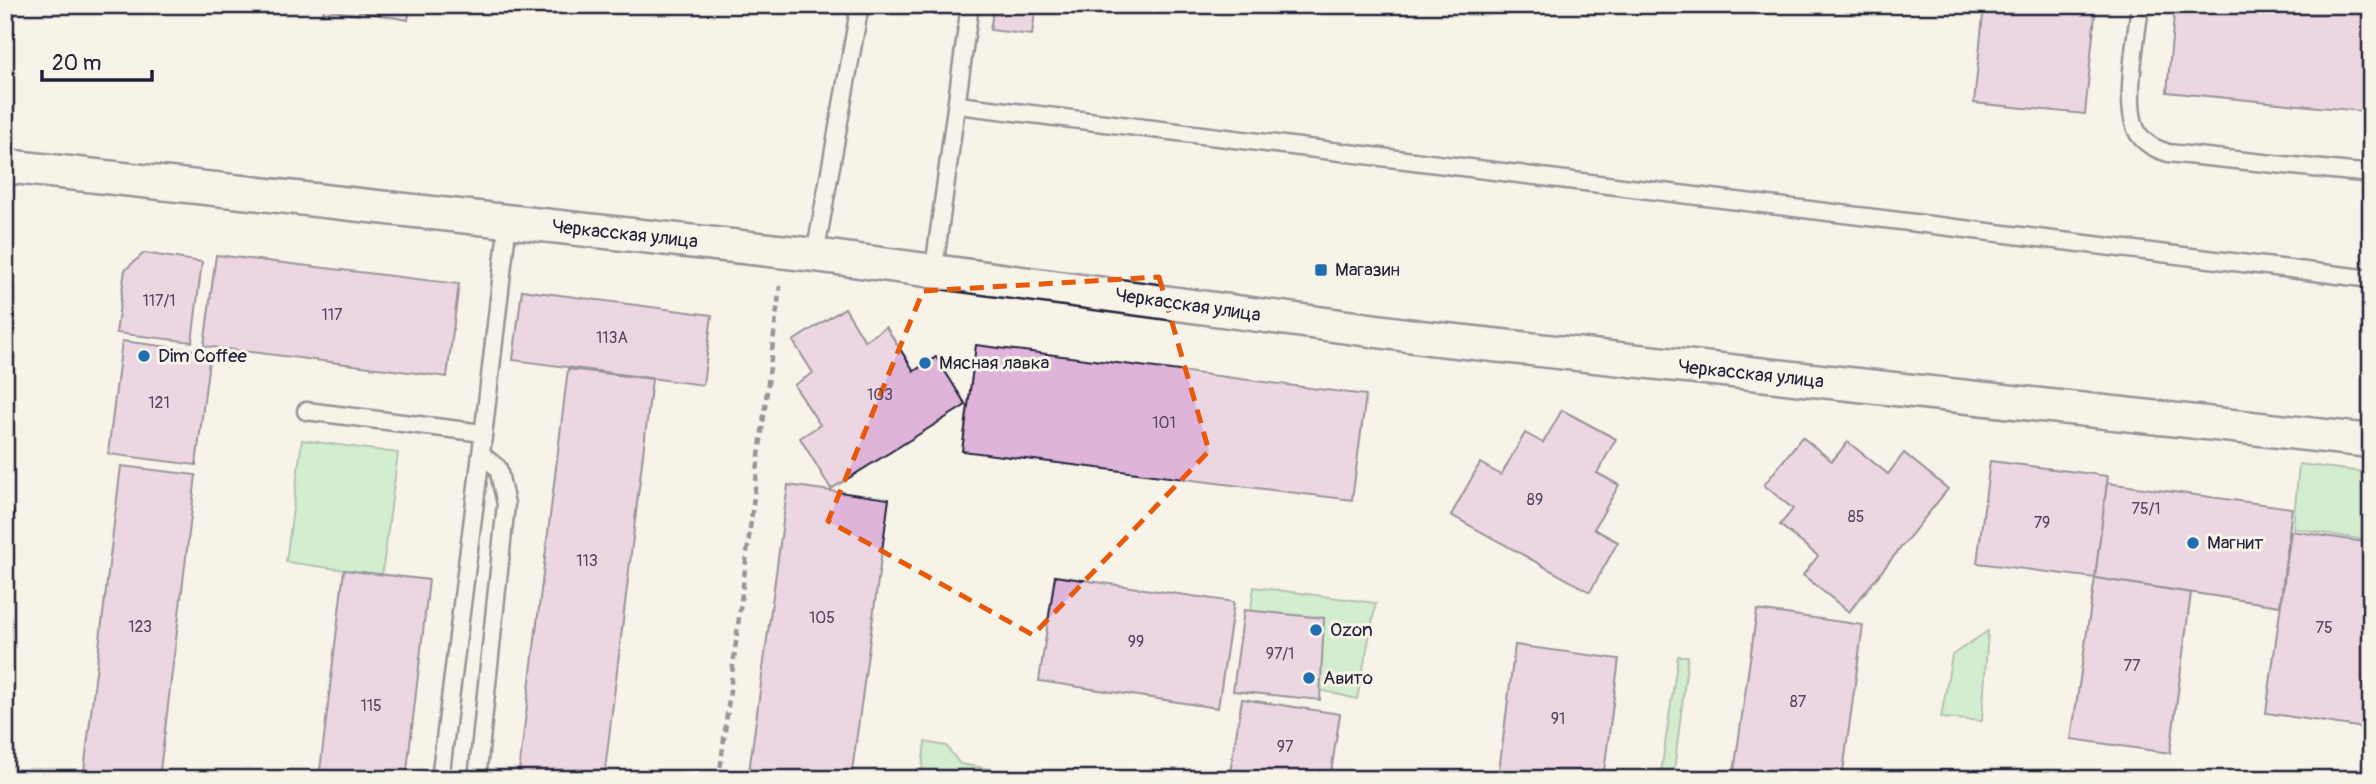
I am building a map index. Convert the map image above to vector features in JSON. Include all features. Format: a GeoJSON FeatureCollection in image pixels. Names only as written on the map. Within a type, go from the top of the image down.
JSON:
{"type":"FeatureCollection","features":[{"type":"Feature","properties":{"kind":"street","name":"Черкасская улица"},"geometry":{"type":"LineString","coordinates":[[5,166],[816,255],[1429,338],[2371,442]]}},
{"type":"Feature","properties":{"kind":"lane"},"geometry":{"type":"LineString","coordinates":[[816,255],[860,5]]}},
{"type":"Feature","properties":{"kind":"lane"},"geometry":{"type":"LineString","coordinates":[[936,254],[970,5]]}},
{"type":"Feature","properties":{"kind":"lane"},"geometry":{"type":"LineString","coordinates":[[2140,5],[2130,99],[2131,118],[2139,135],[2150,146],[2168,153],[2371,174]]}},
{"type":"Feature","properties":{"kind":"lane"},"geometry":{"type":"LineString","coordinates":[[958,105],[2371,279]]}},
{"type":"Feature","properties":{"kind":"lane"},"geometry":{"type":"LineString","coordinates":[[440,779],[508,222]]}},
{"type":"Feature","properties":{"kind":"lane"},"geometry":{"type":"LineString","coordinates":[[306,411],[484,433]]}},
{"type":"Feature","properties":{"kind":"lane"},"geometry":{"type":"LineString","coordinates":[[477,779],[506,504],[498,468],[481,454]]}},
{"type":"Feature","properties":{"kind":"path"},"geometry":{"type":"LineString","coordinates":[[719,779],[781,283]]}},
{"type":"Feature","properties":{"kind":"highlighted area"},"geometry":{"type":"Polygon","coordinates":[[[1159,277],[1209,451],[1033,635],[828,521],[923,291],[1159,277]]]}},
{"type":"Feature","properties":{"kind":"green space"},"geometry":{"type":"Polygon","coordinates":[[[302,440],[398,453],[382,575],[286,562],[302,440]]]}},
{"type":"Feature","properties":{"kind":"green space"},"geometry":{"type":"Polygon","coordinates":[[[2299,464],[2371,473],[2371,541],[2293,528],[2299,464]]]}},
{"type":"Feature","properties":{"kind":"green space"},"geometry":{"type":"Polygon","coordinates":[[[1254,587],[1376,603],[1357,699],[1242,671],[1254,587]]]}},
{"type":"Feature","properties":{"kind":"green space"},"geometry":{"type":"Polygon","coordinates":[[[1988,631],[1982,721],[1941,718],[1952,655],[1988,631]]]}},
{"type":"Feature","properties":{"kind":"green space"},"geometry":{"type":"Polygon","coordinates":[[[1678,656],[1688,656],[1673,779],[1660,779],[1678,656]]]}},
{"type":"Feature","properties":{"kind":"green space"},"geometry":{"type":"Polygon","coordinates":[[[925,742],[946,746],[960,764],[1051,779],[921,779],[925,742]]]}},
{"type":"Feature","properties":{"kind":"building"},"geometry":{"type":"Polygon","coordinates":[[[310,5],[411,5],[408,20],[359,11],[359,15],[334,11],[323,14],[324,8],[310,5]]]}},
{"type":"Feature","properties":{"kind":"building"},"geometry":{"type":"Polygon","coordinates":[[[994,5],[1036,5],[1032,35],[990,30],[994,5]]]}},
{"type":"Feature","properties":{"kind":"building"},"geometry":{"type":"Polygon","coordinates":[[[1984,5],[2096,5],[2085,114],[1974,103],[1984,5]]]}},
{"type":"Feature","properties":{"kind":"building"},"geometry":{"type":"Polygon","coordinates":[[[2175,5],[2340,5],[2371,8],[2371,112],[2167,92],[2175,5]]]}},
{"type":"Feature","properties":{"kind":"building"},"geometry":{"type":"Polygon","coordinates":[[[144,253],[202,262],[192,342],[116,333],[125,270],[144,253]]]}},
{"type":"Feature","properties":{"kind":"building"},"geometry":{"type":"Polygon","coordinates":[[[216,255],[459,284],[447,377],[204,346],[216,255]]]}},
{"type":"Feature","properties":{"kind":"building"},"geometry":{"type":"Polygon","coordinates":[[[522,290],[712,315],[703,385],[513,360],[522,290]]]}},
{"type":"Feature","properties":{"kind":"building"},"geometry":{"type":"Polygon","coordinates":[[[845,308],[865,341],[886,327],[914,371],[936,357],[966,405],[831,489],[800,438],[820,425],[794,385],[813,373],[793,341],[845,308]]]}},
{"type":"Feature","properties":{"kind":"building"},"geometry":{"type":"Polygon","coordinates":[[[122,341],[210,352],[196,465],[108,454],[122,341]]]}},
{"type":"Feature","properties":{"kind":"building"},"geometry":{"type":"Polygon","coordinates":[[[976,345],[1366,395],[1352,500],[962,451],[976,345]]]}},
{"type":"Feature","properties":{"kind":"building"},"geometry":{"type":"Polygon","coordinates":[[[568,369],[652,379],[604,779],[518,779],[568,369]]]}},
{"type":"Feature","properties":{"kind":"building"},"geometry":{"type":"Polygon","coordinates":[[[1562,410],[1616,439],[1597,473],[1619,485],[1594,529],[1618,542],[1590,592],[1451,515],[1480,463],[1501,475],[1525,433],[1543,443],[1562,410]]]}},
{"type":"Feature","properties":{"kind":"building"},"geometry":{"type":"Polygon","coordinates":[[[1802,437],[1832,461],[1848,442],[1888,474],[1904,453],[1948,489],[1849,612],[1803,575],[1818,556],[1780,525],[1793,509],[1764,485],[1802,437]]]}},
{"type":"Feature","properties":{"kind":"building"},"geometry":{"type":"Polygon","coordinates":[[[1990,461],[2108,476],[2095,578],[1977,563],[1990,461]]]}},
{"type":"Feature","properties":{"kind":"building"},"geometry":{"type":"Polygon","coordinates":[[[121,466],[196,475],[159,779],[83,779],[121,466]]]}},
{"type":"Feature","properties":{"kind":"building","name":"Магнит"},"geometry":{"type":"Polygon","coordinates":[[[2107,483],[2292,508],[2280,606],[2095,578],[2107,483]]]}},
{"type":"Feature","properties":{"kind":"building"},"geometry":{"type":"Polygon","coordinates":[[[788,485],[889,499],[851,779],[748,779],[788,485]]]}},
{"type":"Feature","properties":{"kind":"building"},"geometry":{"type":"Polygon","coordinates":[[[5,511],[14,512],[5,571],[5,511]]]}},
{"type":"Feature","properties":{"kind":"building"},"geometry":{"type":"Polygon","coordinates":[[[2291,531],[2371,543],[2371,729],[2266,713],[2291,531]]]}},
{"type":"Feature","properties":{"kind":"building"},"geometry":{"type":"Polygon","coordinates":[[[344,570],[429,580],[406,779],[319,779],[344,570]]]}},
{"type":"Feature","properties":{"kind":"building"},"geometry":{"type":"Polygon","coordinates":[[[1055,576],[1234,602],[1218,708],[1039,681],[1055,576]]]}},
{"type":"Feature","properties":{"kind":"building"},"geometry":{"type":"Polygon","coordinates":[[[2095,578],[2191,593],[2170,753],[2071,739],[2095,578]]]}},
{"type":"Feature","properties":{"kind":"building"},"geometry":{"type":"Polygon","coordinates":[[[1244,610],[1324,618],[1320,700],[1233,691],[1244,610]]]}},
{"type":"Feature","properties":{"kind":"building"},"geometry":{"type":"Polygon","coordinates":[[[1757,610],[1863,625],[1842,779],[1733,779],[1757,610]]]}},
{"type":"Feature","properties":{"kind":"building"},"geometry":{"type":"Polygon","coordinates":[[[1515,645],[1619,659],[1603,779],[1498,779],[1515,645]]]}},
{"type":"Feature","properties":{"kind":"building"},"geometry":{"type":"Polygon","coordinates":[[[1242,699],[1340,714],[1330,779],[1229,779],[1242,699]]]}},
{"type":"Feature","properties":{"kind":"place","name":"Магазин"},"geometry":{"type":"Point","coordinates":[1321,270]}},
{"type":"Feature","properties":{"kind":"place","name":"Dim Coffee"},"geometry":{"type":"Point","coordinates":[144,356]}},
{"type":"Feature","properties":{"kind":"place","name":"Мясная лавка"},"geometry":{"type":"Point","coordinates":[925,363]}},
{"type":"Feature","properties":{"kind":"place","name":"Магнит"},"geometry":{"type":"Point","coordinates":[2193,543]}},
{"type":"Feature","properties":{"kind":"place","name":"Ozon"},"geometry":{"type":"Point","coordinates":[1316,630]}},
{"type":"Feature","properties":{"kind":"place","name":"Авито"},"geometry":{"type":"Point","coordinates":[1309,678]}}]}
